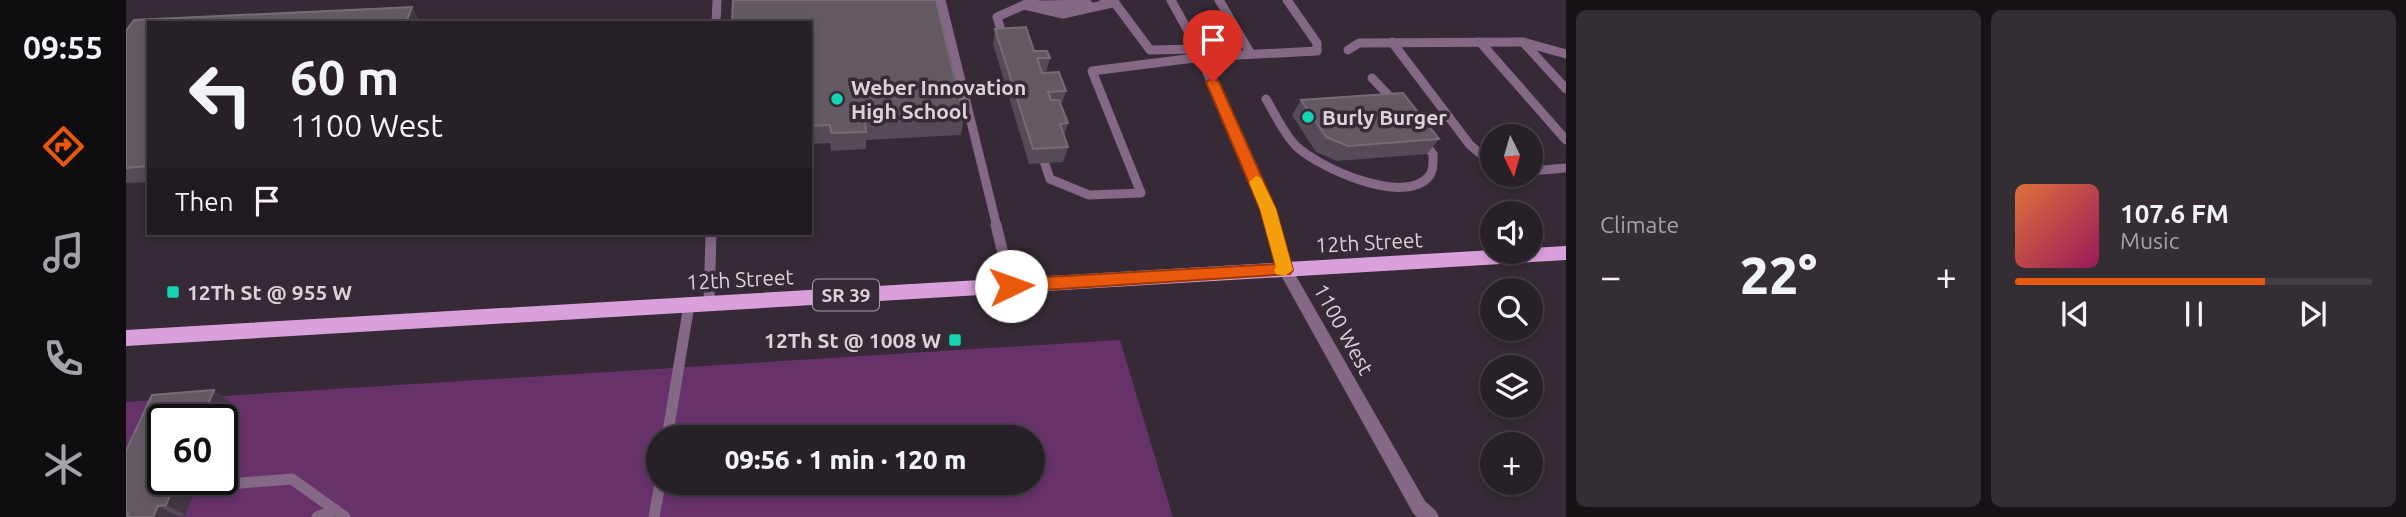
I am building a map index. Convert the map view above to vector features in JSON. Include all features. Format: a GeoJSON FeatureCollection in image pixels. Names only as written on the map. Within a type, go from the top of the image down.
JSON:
{"type":"FeatureCollection","features":[{"type":"Feature","properties":{"kind":"main road","name":"12th Street"},"geometry":{"type":"LineString","coordinates":[[126,338],[1566,253]]}},
{"type":"Feature","properties":{"kind":"street","name":"1100 West"},"geometry":{"type":"LineString","coordinates":[[1200,53],[1268,209],[1285,270],[1423,514]]}},
{"type":"Feature","properties":{"kind":"lane"},"geometry":{"type":"LineString","coordinates":[[716,21],[717,0]]}},
{"type":"Feature","properties":{"kind":"lane"},"geometry":{"type":"LineString","coordinates":[[941,0],[1011,286]]}},
{"type":"Feature","properties":{"kind":"lane"},"geometry":{"type":"LineString","coordinates":[[1009,54],[997,17],[1035,0]]}},
{"type":"Feature","properties":{"kind":"lane"},"geometry":{"type":"LineString","coordinates":[[1104,0],[1115,3],[1150,50],[1251,54],[1317,51],[1317,43],[1287,0]]}},
{"type":"Feature","properties":{"kind":"lane"},"geometry":{"type":"LineString","coordinates":[[1171,0],[1200,53]]}},
{"type":"Feature","properties":{"kind":"lane"},"geometry":{"type":"LineString","coordinates":[[1219,0],[1251,54]]}},
{"type":"Feature","properties":{"kind":"lane"},"geometry":{"type":"LineString","coordinates":[[1024,5],[1063,14],[1115,3]]}},
{"type":"Feature","properties":{"kind":"lane"},"geometry":{"type":"LineString","coordinates":[[1392,42],[1470,145],[1480,153]]}},
{"type":"Feature","properties":{"kind":"lane"},"geometry":{"type":"LineString","coordinates":[[1480,42],[1566,140]]}},
{"type":"Feature","properties":{"kind":"lane"},"geometry":{"type":"LineString","coordinates":[[1348,50],[1359,43],[1480,42],[1523,43],[1566,54]]}},
{"type":"Feature","properties":{"kind":"lane"},"geometry":{"type":"LineString","coordinates":[[1523,43],[1566,89]]}},
{"type":"Feature","properties":{"kind":"lane"},"geometry":{"type":"LineString","coordinates":[[1038,142],[1050,179],[1089,195],[1141,192],[1092,71],[1200,53]]}},
{"type":"Feature","properties":{"kind":"lane"},"geometry":{"type":"LineString","coordinates":[[1372,78],[1391,95],[1405,115]]}},
{"type":"Feature","properties":{"kind":"lane"},"geometry":{"type":"LineString","coordinates":[[1266,99],[1294,144],[1311,159],[1374,185],[1399,187],[1422,183],[1432,172],[1433,154],[1419,135]]}},
{"type":"Feature","properties":{"kind":"lane"},"geometry":{"type":"LineString","coordinates":[[1544,170],[1566,168]]}},
{"type":"Feature","properties":{"kind":"lane"},"geometry":{"type":"LineString","coordinates":[[709,304],[711,235]]}},
{"type":"Feature","properties":{"kind":"lane"},"geometry":{"type":"LineString","coordinates":[[669,425],[690,305]]}},
{"type":"Feature","properties":{"kind":"lane"},"geometry":{"type":"LineString","coordinates":[[238,483],[292,479],[341,514]]}},
{"type":"Feature","properties":{"kind":"lane"},"geometry":{"type":"LineString","coordinates":[[654,517],[658,495]]}},
{"type":"Feature","properties":{"kind":"lane"},"geometry":{"type":"LineString","coordinates":[[317,517],[341,514]]}},
{"type":"Feature","properties":{"kind":"shaded area"},"geometry":{"type":"Polygon","coordinates":[[[1120,340],[1173,517],[126,517],[126,402],[1120,340]]]}},
{"type":"Feature","properties":{"kind":"building"},"geometry":{"type":"Polygon","coordinates":[[[733,0],[936,0],[964,117],[865,122],[866,132],[831,133],[830,125],[812,126],[812,21],[732,21],[733,0]]]}},
{"type":"Feature","properties":{"kind":"building"},"geometry":{"type":"Polygon","coordinates":[[[412,7],[407,21],[147,21],[147,166],[126,168],[126,31],[134,20],[412,7]]]}},
{"type":"Feature","properties":{"kind":"building"},"geometry":{"type":"Polygon","coordinates":[[[1026,27],[1034,51],[1047,51],[1050,58],[1037,58],[1042,73],[1059,72],[1066,91],[1048,92],[1051,100],[1059,100],[1068,123],[1060,124],[1068,147],[1033,149],[995,29],[1026,27]]]}},
{"type":"Feature","properties":{"kind":"building"},"geometry":{"type":"Polygon","coordinates":[[[1403,93],[1439,139],[1348,146],[1326,137],[1301,100],[1403,93]]]}},
{"type":"Feature","properties":{"kind":"building"},"geometry":{"type":"Polygon","coordinates":[[[214,390],[208,404],[148,404],[152,395],[214,390]]]}},
{"type":"Feature","properties":{"kind":"building"},"geometry":{"type":"Polygon","coordinates":[[[147,406],[147,495],[170,495],[166,505],[158,506],[153,517],[126,517],[126,451],[147,406]]]}},
{"type":"Feature","properties":{"kind":"slow traffic"},"geometry":{"type":"LineString","coordinates":[[1256,182],[1268,209],[1285,270],[1282,270]]}},
{"type":"Feature","properties":{"kind":"place","name":"Weber Innovation High School"},"geometry":{"type":"Point","coordinates":[837,99]}},
{"type":"Feature","properties":{"kind":"place","name":"Burly Burger"},"geometry":{"type":"Point","coordinates":[1308,117]}},
{"type":"Feature","properties":{"kind":"place","name":"12Th St @ 955 W"},"geometry":{"type":"Point","coordinates":[173,292]}},
{"type":"Feature","properties":{"kind":"place","name":"12Th St @ 1008 W"},"geometry":{"type":"Point","coordinates":[955,340]}},
{"type":"Feature","properties":{"kind":"route"},"geometry":{"type":"LineString","coordinates":[[1011,286],[1285,270],[1268,209],[1213,82]]}}]}
